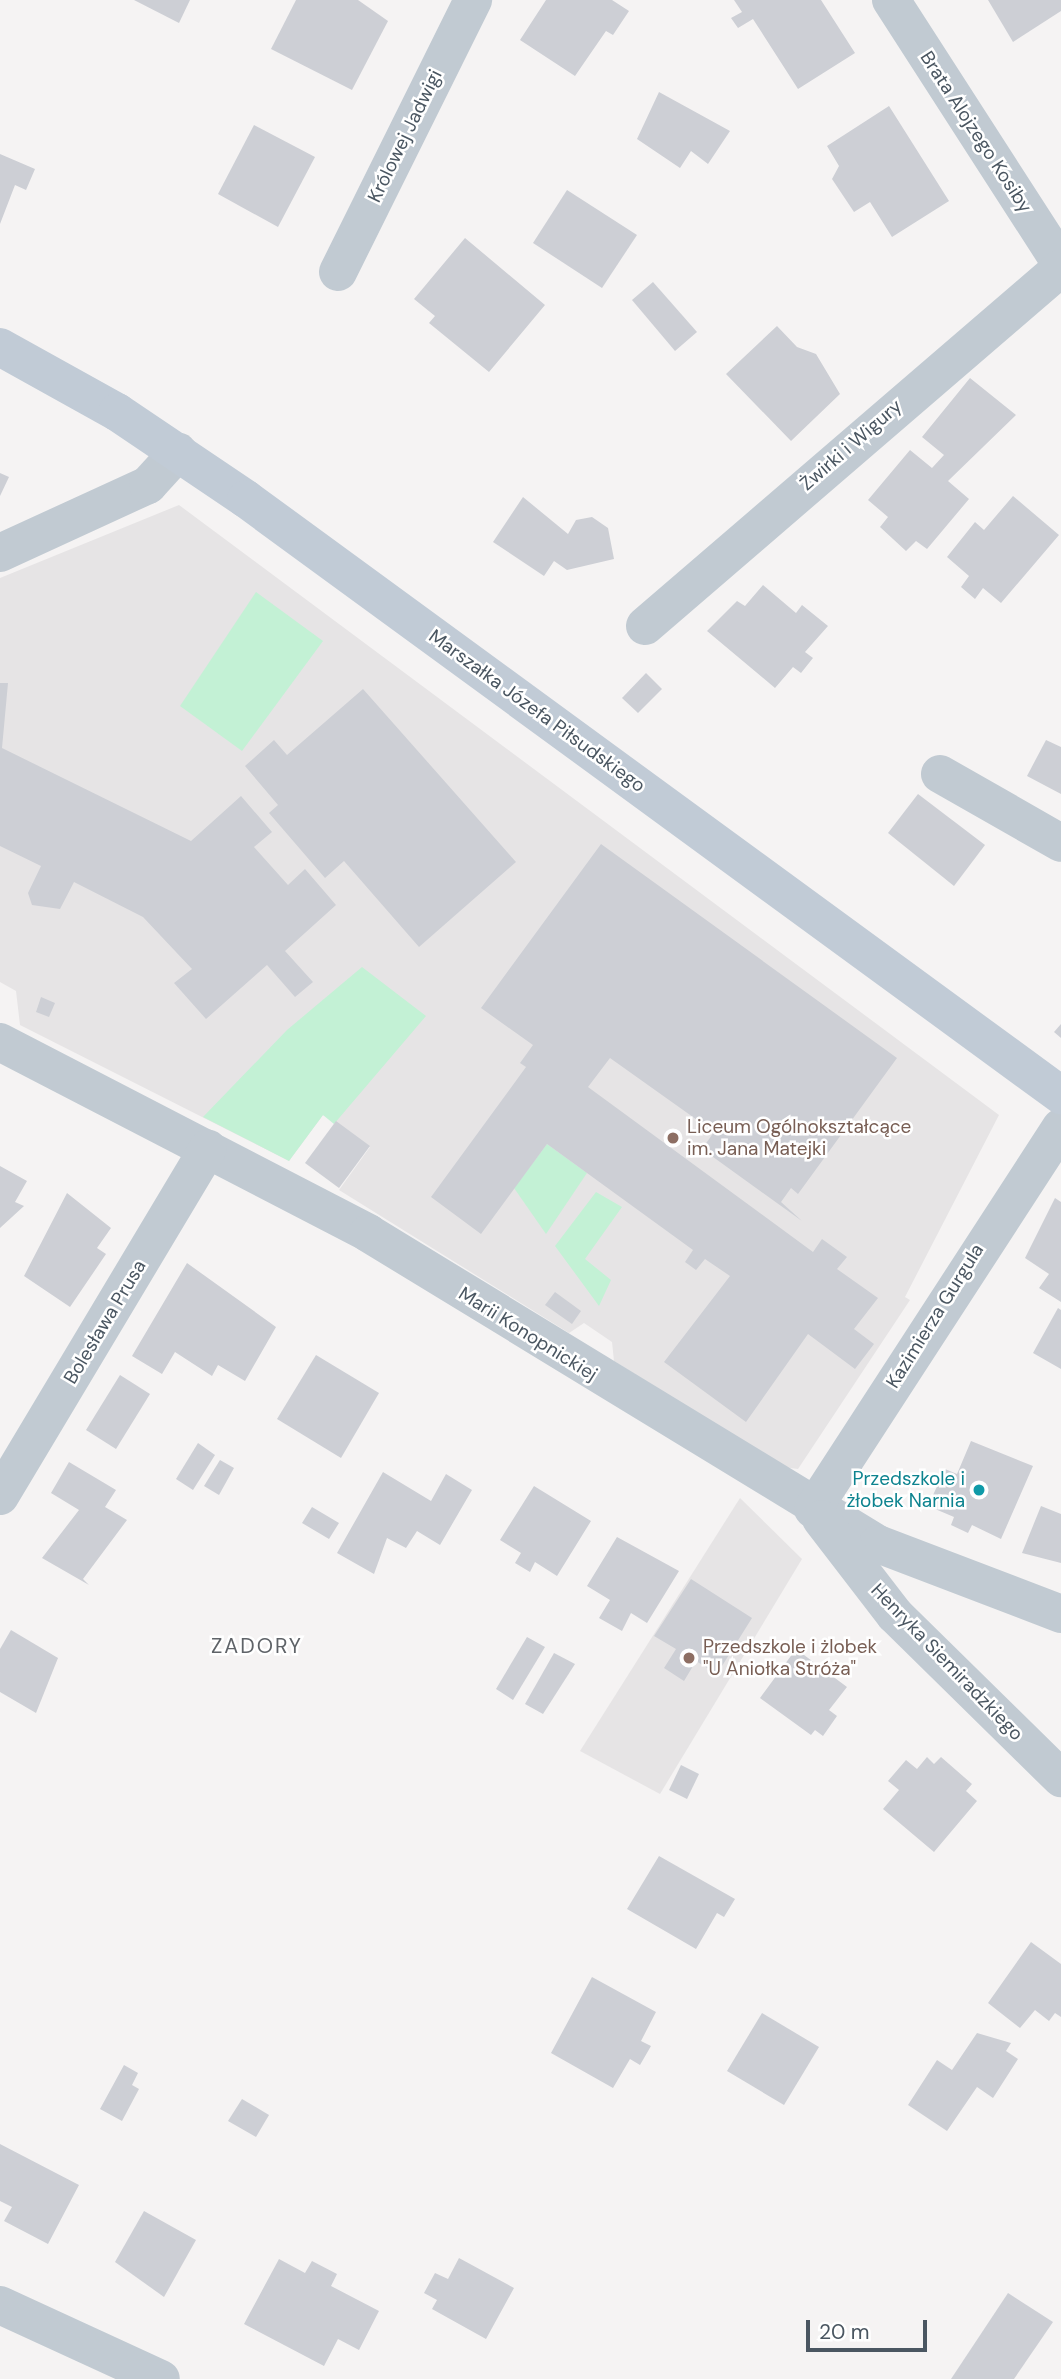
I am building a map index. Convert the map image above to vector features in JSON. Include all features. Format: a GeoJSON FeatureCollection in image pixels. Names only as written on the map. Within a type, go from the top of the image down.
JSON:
{"type":"FeatureCollection","features":[{"type":"Feature","properties":{"kind":"main road","name":"Marszałka Józefa Piłsudskiego"},"geometry":{"type":"LineString","coordinates":[[0,347],[178,452],[1061,1095]]}},
{"type":"Feature","properties":{"kind":"street","name":"Królowej Jadwigi"},"geometry":{"type":"LineString","coordinates":[[338,272],[473,0]]}},
{"type":"Feature","properties":{"kind":"street","name":"Brata Alojzego Kosiby"},"geometry":{"type":"LineString","coordinates":[[891,0],[1061,266]]}},
{"type":"Feature","properties":{"kind":"street","name":"Żwirki i Wigury"},"geometry":{"type":"LineString","coordinates":[[645,626],[1061,266]]}},
{"type":"Feature","properties":{"kind":"street"},"geometry":{"type":"LineString","coordinates":[[0,553],[148,485],[178,452]]}},
{"type":"Feature","properties":{"kind":"street"},"geometry":{"type":"LineString","coordinates":[[940,774],[1061,844]]}},
{"type":"Feature","properties":{"kind":"street","name":"Marii Konopnickiej"},"geometry":{"type":"LineString","coordinates":[[0,1042],[368,1233],[813,1509],[878,1545],[1061,1614]]}},
{"type":"Feature","properties":{"kind":"street","name":"Kazimierza Gurgula"},"geometry":{"type":"LineString","coordinates":[[813,1509],[1061,1127]]}},
{"type":"Feature","properties":{"kind":"street","name":"Bolesława Prusa"},"geometry":{"type":"LineString","coordinates":[[0,1496],[208,1149]]}},
{"type":"Feature","properties":{"kind":"street","name":"Henryka Siemiradzkiego"},"geometry":{"type":"LineString","coordinates":[[813,1509],[895,1615],[1061,1778]]}},
{"type":"Feature","properties":{"kind":"street"},"geometry":{"type":"LineString","coordinates":[[0,2305],[161,2379]]}},
{"type":"Feature","properties":{"kind":"shaded area"},"geometry":{"type":"Polygon","coordinates":[[[179,505],[999,1115],[905,1297],[910,1300],[798,1469],[783,1467],[614,1361],[612,1342],[584,1323],[569,1333],[339,1190],[370,1147],[336,1122],[323,1115],[289,1161],[20,1025],[16,991],[0,982],[0,578],[179,505]]]}},
{"type":"Feature","properties":{"kind":"shaded area","name":"Przedszkole i żlobek \"U Aniołka Stróża\""},"geometry":{"type":"Polygon","coordinates":[[[740,1498],[802,1559],[660,1794],[580,1751],[740,1498]]]}},
{"type":"Feature","properties":{"kind":"green space"},"geometry":{"type":"Polygon","coordinates":[[[256,592],[323,641],[242,751],[180,706],[256,592]]]}},
{"type":"Feature","properties":{"kind":"green space"},"geometry":{"type":"Polygon","coordinates":[[[362,967],[426,1016],[334,1124],[323,1115],[289,1161],[203,1117],[287,1030],[362,967]]]}},
{"type":"Feature","properties":{"kind":"green space"},"geometry":{"type":"Polygon","coordinates":[[[547,1144],[587,1173],[546,1234],[514,1188],[547,1144]]]}},
{"type":"Feature","properties":{"kind":"green space"},"geometry":{"type":"Polygon","coordinates":[[[596,1192],[622,1207],[585,1259],[611,1280],[599,1306],[555,1246],[596,1192]]]}},
{"type":"Feature","properties":{"kind":"building"},"geometry":{"type":"Polygon","coordinates":[[[134,0],[190,0],[179,23],[134,0]]]}},
{"type":"Feature","properties":{"kind":"building"},"geometry":{"type":"Polygon","coordinates":[[[296,0],[358,0],[388,21],[352,90],[271,49],[296,0]]]}},
{"type":"Feature","properties":{"kind":"building"},"geometry":{"type":"Polygon","coordinates":[[[546,0],[612,0],[629,11],[613,35],[606,31],[575,76],[520,40],[546,0]]]}},
{"type":"Feature","properties":{"kind":"building"},"geometry":{"type":"Polygon","coordinates":[[[734,0],[821,0],[855,53],[798,89],[753,19],[738,28],[731,18],[742,12],[734,0]]]}},
{"type":"Feature","properties":{"kind":"building"},"geometry":{"type":"Polygon","coordinates":[[[988,0],[1061,0],[1061,11],[1013,42],[988,0]]]}},
{"type":"Feature","properties":{"kind":"building"},"geometry":{"type":"Polygon","coordinates":[[[659,92],[730,131],[708,164],[691,151],[680,168],[637,139],[659,92]]]}},
{"type":"Feature","properties":{"kind":"building"},"geometry":{"type":"Polygon","coordinates":[[[889,106],[949,201],[892,237],[870,202],[854,212],[832,179],[839,166],[827,146],[889,106]]]}},
{"type":"Feature","properties":{"kind":"building"},"geometry":{"type":"Polygon","coordinates":[[[254,125],[315,157],[278,227],[218,194],[254,125]]]}},
{"type":"Feature","properties":{"kind":"building"},"geometry":{"type":"Polygon","coordinates":[[[0,154],[35,169],[26,190],[15,185],[0,224],[0,154]]]}},
{"type":"Feature","properties":{"kind":"building"},"geometry":{"type":"Polygon","coordinates":[[[567,190],[637,235],[602,288],[533,243],[567,190]]]}},
{"type":"Feature","properties":{"kind":"building"},"geometry":{"type":"Polygon","coordinates":[[[465,238],[545,305],[489,372],[429,323],[435,316],[414,299],[465,238]]]}},
{"type":"Feature","properties":{"kind":"building"},"geometry":{"type":"Polygon","coordinates":[[[653,282],[697,332],[675,351],[632,300],[653,282]]]}},
{"type":"Feature","properties":{"kind":"building"},"geometry":{"type":"Polygon","coordinates":[[[777,326],[797,347],[816,354],[840,394],[791,441],[726,374],[777,326]]]}},
{"type":"Feature","properties":{"kind":"building"},"geometry":{"type":"Polygon","coordinates":[[[970,378],[1016,415],[948,481],[969,499],[927,549],[916,541],[906,551],[880,527],[888,517],[868,500],[910,450],[932,468],[944,455],[922,437],[970,378]]]}},
{"type":"Feature","properties":{"kind":"building"},"geometry":{"type":"Polygon","coordinates":[[[0,473],[9,477],[0,496],[0,473]]]}},
{"type":"Feature","properties":{"kind":"building"},"geometry":{"type":"Polygon","coordinates":[[[1013,496],[1059,535],[1001,603],[983,588],[975,599],[961,587],[969,576],[947,557],[975,522],[984,530],[1013,496]]]}},
{"type":"Feature","properties":{"kind":"building"},"geometry":{"type":"Polygon","coordinates":[[[523,497],[568,534],[576,520],[592,517],[608,528],[614,559],[567,570],[554,561],[544,576],[493,542],[523,497]]]}},
{"type":"Feature","properties":{"kind":"building"},"geometry":{"type":"Polygon","coordinates":[[[763,585],[796,613],[802,605],[828,626],[805,652],[813,658],[801,673],[793,667],[775,688],[707,631],[737,601],[745,606],[763,585]]]}},
{"type":"Feature","properties":{"kind":"building"},"geometry":{"type":"Polygon","coordinates":[[[646,673],[662,689],[638,713],[622,698],[646,673]]]}},
{"type":"Feature","properties":{"kind":"building"},"geometry":{"type":"Polygon","coordinates":[[[0,683],[8,683],[2,748],[191,841],[241,796],[272,832],[254,847],[288,885],[305,869],[336,905],[285,951],[313,982],[295,997],[267,965],[206,1019],[174,983],[192,969],[143,917],[74,882],[60,909],[32,905],[28,893],[41,866],[0,846],[0,683]]]}},
{"type":"Feature","properties":{"kind":"building"},"geometry":{"type":"Polygon","coordinates":[[[363,689],[516,862],[419,947],[344,861],[325,878],[269,813],[278,805],[245,766],[274,740],[287,755],[363,689]]]}},
{"type":"Feature","properties":{"kind":"building"},"geometry":{"type":"Polygon","coordinates":[[[1046,740],[1061,747],[1061,794],[1027,776],[1046,740]]]}},
{"type":"Feature","properties":{"kind":"building"},"geometry":{"type":"Polygon","coordinates":[[[918,794],[985,845],[954,886],[888,833],[918,794]]]}},
{"type":"Feature","properties":{"kind":"building"},"geometry":{"type":"Polygon","coordinates":[[[601,844],[897,1058],[798,1194],[791,1188],[781,1202],[802,1221],[702,1149],[714,1132],[610,1058],[588,1087],[813,1252],[822,1239],[847,1257],[837,1269],[878,1298],[854,1329],[874,1344],[855,1369],[808,1334],[746,1422],[664,1362],[730,1276],[705,1259],[696,1270],[685,1262],[693,1250],[547,1144],[481,1234],[431,1197],[526,1067],[520,1063],[533,1045],[481,1008],[601,844]]]}},
{"type":"Feature","properties":{"kind":"building"},"geometry":{"type":"Polygon","coordinates":[[[41,997],[55,1003],[49,1017],[36,1012],[41,997]]]}},
{"type":"Feature","properties":{"kind":"building"},"geometry":{"type":"Polygon","coordinates":[[[1061,1024],[1061,1038],[1054,1032],[1061,1024]]]}},
{"type":"Feature","properties":{"kind":"building"},"geometry":{"type":"Polygon","coordinates":[[[336,1121],[370,1146],[339,1188],[305,1163],[336,1121]]]}},
{"type":"Feature","properties":{"kind":"building"},"geometry":{"type":"Polygon","coordinates":[[[0,1166],[27,1181],[15,1202],[24,1206],[0,1228],[0,1166]]]}},
{"type":"Feature","properties":{"kind":"building"},"geometry":{"type":"Polygon","coordinates":[[[67,1193],[111,1228],[97,1248],[106,1254],[70,1307],[24,1276],[67,1193]]]}},
{"type":"Feature","properties":{"kind":"building"},"geometry":{"type":"Polygon","coordinates":[[[1055,1198],[1061,1202],[1061,1302],[1039,1288],[1049,1274],[1025,1258],[1055,1198]]]}},
{"type":"Feature","properties":{"kind":"building"},"geometry":{"type":"Polygon","coordinates":[[[187,1263],[276,1327],[245,1381],[218,1365],[212,1376],[175,1352],[162,1374],[132,1356],[187,1263]]]}},
{"type":"Feature","properties":{"kind":"building"},"geometry":{"type":"Polygon","coordinates":[[[555,1292],[581,1311],[572,1324],[545,1305],[555,1292]]]}},
{"type":"Feature","properties":{"kind":"building"},"geometry":{"type":"Polygon","coordinates":[[[1058,1308],[1061,1310],[1061,1369],[1033,1353],[1058,1308]]]}},
{"type":"Feature","properties":{"kind":"building"},"geometry":{"type":"Polygon","coordinates":[[[316,1355],[379,1393],[341,1458],[277,1419],[316,1355]]]}},
{"type":"Feature","properties":{"kind":"building"},"geometry":{"type":"Polygon","coordinates":[[[120,1375],[150,1394],[116,1449],[86,1430],[120,1375]]]}},
{"type":"Feature","properties":{"kind":"building","name":"Przedszkole i żłobek Narnia"},"geometry":{"type":"Polygon","coordinates":[[[971,1441],[1033,1466],[1001,1539],[972,1525],[968,1533],[951,1525],[954,1517],[928,1506],[945,1469],[957,1474],[971,1441]]]}},
{"type":"Feature","properties":{"kind":"building"},"geometry":{"type":"Polygon","coordinates":[[[198,1443],[215,1455],[193,1490],[176,1479],[198,1443]]]}},
{"type":"Feature","properties":{"kind":"building"},"geometry":{"type":"Polygon","coordinates":[[[220,1460],[234,1468],[219,1495],[204,1486],[220,1460]]]}},
{"type":"Feature","properties":{"kind":"building"},"geometry":{"type":"Polygon","coordinates":[[[69,1462],[116,1490],[105,1507],[127,1520],[83,1579],[89,1585],[42,1558],[79,1510],[51,1493],[69,1462]]]}},
{"type":"Feature","properties":{"kind":"building"},"geometry":{"type":"Polygon","coordinates":[[[383,1472],[431,1501],[446,1474],[472,1490],[440,1545],[417,1531],[406,1548],[387,1538],[374,1574],[337,1553],[383,1472]]]}},
{"type":"Feature","properties":{"kind":"building"},"geometry":{"type":"Polygon","coordinates":[[[534,1486],[591,1521],[557,1576],[535,1562],[530,1572],[515,1563],[521,1553],[500,1540],[534,1486]]]}},
{"type":"Feature","properties":{"kind":"building"},"geometry":{"type":"Polygon","coordinates":[[[1041,1506],[1061,1514],[1061,1563],[1022,1553],[1041,1506]]]}},
{"type":"Feature","properties":{"kind":"building"},"geometry":{"type":"Polygon","coordinates":[[[312,1507],[339,1523],[329,1539],[302,1523],[312,1507]]]}},
{"type":"Feature","properties":{"kind":"building"},"geometry":{"type":"Polygon","coordinates":[[[617,1537],[679,1571],[647,1623],[631,1613],[622,1631],[599,1618],[610,1600],[587,1586],[617,1537]]]}},
{"type":"Feature","properties":{"kind":"building"},"geometry":{"type":"Polygon","coordinates":[[[691,1579],[752,1618],[717,1674],[696,1661],[684,1681],[664,1668],[676,1649],[654,1636],[691,1579]]]}},
{"type":"Feature","properties":{"kind":"building"},"geometry":{"type":"Polygon","coordinates":[[[11,1630],[58,1658],[36,1713],[0,1692],[0,1649],[11,1630]]]}},
{"type":"Feature","properties":{"kind":"building"},"geometry":{"type":"Polygon","coordinates":[[[527,1637],[545,1647],[513,1700],[496,1689],[527,1637]]]}},
{"type":"Feature","properties":{"kind":"building"},"geometry":{"type":"Polygon","coordinates":[[[796,1649],[847,1687],[829,1710],[837,1716],[823,1736],[815,1730],[811,1735],[760,1698],[796,1649]]]}},
{"type":"Feature","properties":{"kind":"building"},"geometry":{"type":"Polygon","coordinates":[[[554,1653],[575,1664],[543,1714],[525,1704],[554,1653]]]}},
{"type":"Feature","properties":{"kind":"building"},"geometry":{"type":"Polygon","coordinates":[[[927,1757],[934,1764],[941,1757],[972,1784],[966,1791],[977,1801],[934,1852],[883,1809],[899,1790],[888,1781],[906,1760],[917,1769],[927,1757]]]}},
{"type":"Feature","properties":{"kind":"building"},"geometry":{"type":"Polygon","coordinates":[[[681,1765],[699,1774],[687,1799],[669,1790],[681,1765]]]}},
{"type":"Feature","properties":{"kind":"building"},"geometry":{"type":"Polygon","coordinates":[[[659,1856],[735,1899],[724,1917],[717,1913],[696,1949],[627,1909],[659,1856]]]}},
{"type":"Feature","properties":{"kind":"building"},"geometry":{"type":"Polygon","coordinates":[[[1031,1942],[1061,1964],[1061,2017],[1055,2013],[1049,2021],[1035,2010],[1020,2028],[988,2003],[1031,1942]]]}},
{"type":"Feature","properties":{"kind":"building"},"geometry":{"type":"Polygon","coordinates":[[[592,1977],[656,2012],[641,2041],[651,2046],[640,2065],[630,2059],[613,2088],[551,2053],[592,1977]]]}},
{"type":"Feature","properties":{"kind":"building"},"geometry":{"type":"Polygon","coordinates":[[[762,2013],[819,2047],[784,2105],[727,2071],[762,2013]]]}},
{"type":"Feature","properties":{"kind":"building"},"geometry":{"type":"Polygon","coordinates":[[[977,2033],[1011,2043],[1006,2051],[1018,2059],[993,2098],[977,2087],[947,2131],[908,2105],[937,2060],[952,2070],[977,2033]]]}},
{"type":"Feature","properties":{"kind":"building"},"geometry":{"type":"Polygon","coordinates":[[[124,2065],[138,2073],[132,2085],[139,2089],[122,2121],[100,2109],[124,2065]]]}},
{"type":"Feature","properties":{"kind":"building"},"geometry":{"type":"Polygon","coordinates":[[[242,2099],[269,2115],[256,2137],[228,2121],[242,2099]]]}},
{"type":"Feature","properties":{"kind":"building"},"geometry":{"type":"Polygon","coordinates":[[[0,2144],[79,2185],[48,2244],[4,2221],[12,2207],[0,2201],[0,2144]]]}},
{"type":"Feature","properties":{"kind":"building"},"geometry":{"type":"Polygon","coordinates":[[[144,2211],[196,2240],[164,2297],[115,2262],[144,2211]]]}},
{"type":"Feature","properties":{"kind":"building"},"geometry":{"type":"Polygon","coordinates":[[[459,2258],[514,2288],[486,2339],[432,2309],[437,2300],[424,2293],[435,2273],[448,2279],[459,2258]]]}},
{"type":"Feature","properties":{"kind":"building"},"geometry":{"type":"Polygon","coordinates":[[[279,2259],[305,2273],[312,2261],[337,2274],[331,2286],[379,2311],[359,2350],[338,2339],[324,2366],[244,2324],[279,2259]]]}},
{"type":"Feature","properties":{"kind":"building"},"geometry":{"type":"Polygon","coordinates":[[[1008,2293],[1053,2322],[1014,2379],[951,2379],[1008,2293]]]}},
{"type":"Feature","properties":{"kind":"place","name":"Liceum Ogólnokształcące im. Jana Matejki"},"geometry":{"type":"Point","coordinates":[673,1138]}},
{"type":"Feature","properties":{"kind":"place","name":"Przedszkole i żłobek Narnia"},"geometry":{"type":"Point","coordinates":[979,1490]}},
{"type":"Feature","properties":{"kind":"place","name":"Przedszkole i żlobek \"U Aniołka Stróża\""},"geometry":{"type":"Point","coordinates":[689,1658]}},
{"type":"Feature","properties":{"kind":"district","name":"ZADORY"},"geometry":{"type":"Point","coordinates":[257,1646]}}]}
